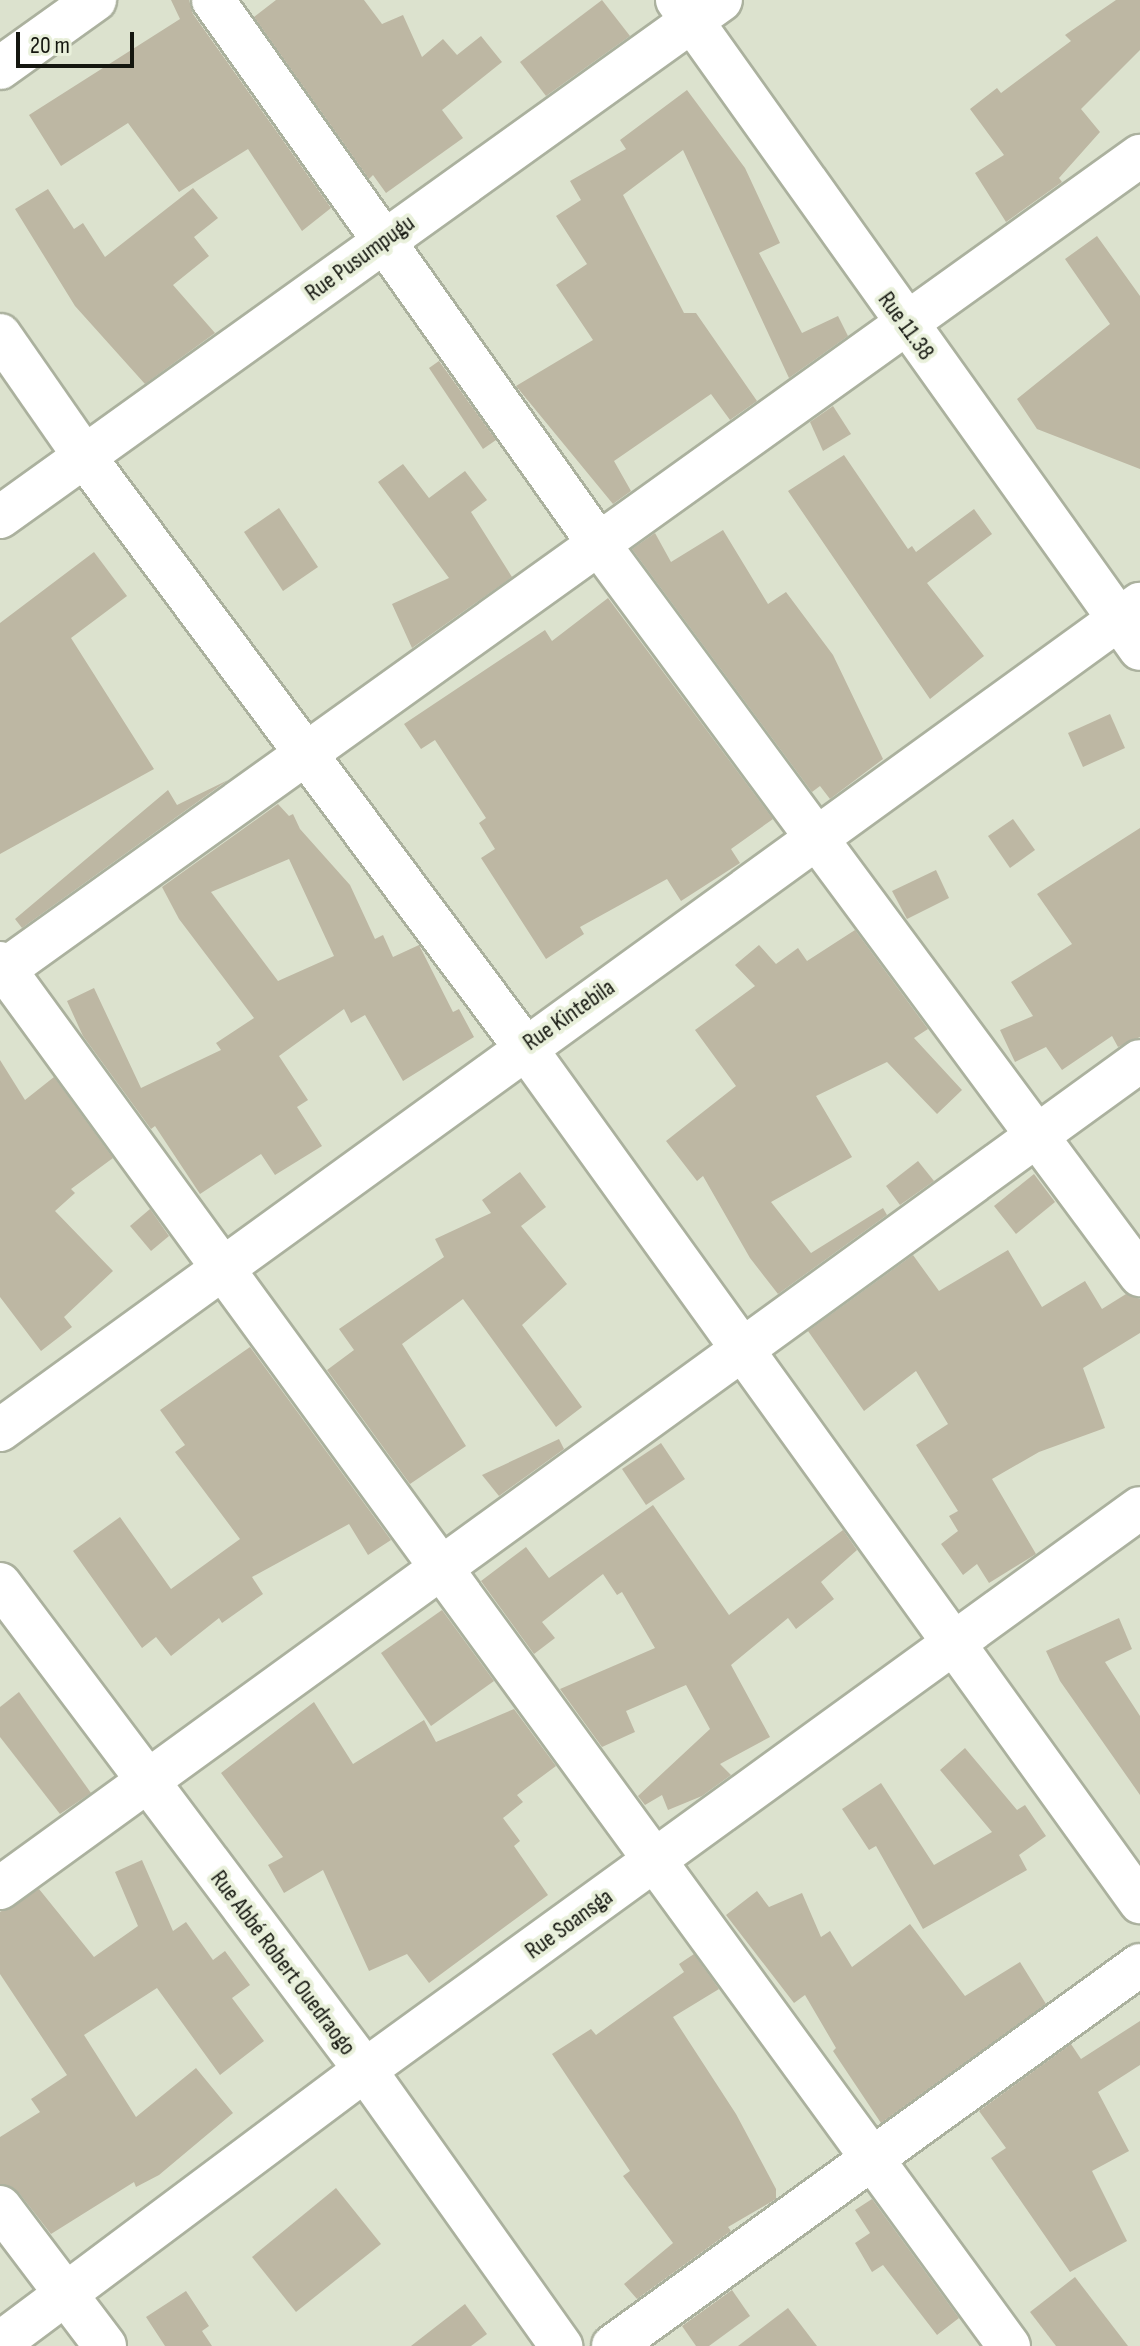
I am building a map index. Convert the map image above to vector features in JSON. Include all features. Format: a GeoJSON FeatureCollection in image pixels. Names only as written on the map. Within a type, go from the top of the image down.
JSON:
{"type":"FeatureCollection","features":[{"type":"Feature","properties":{"kind":"street"},"geometry":{"type":"LineString","coordinates":[[0,68],[95,0]]}},
{"type":"Feature","properties":{"kind":"street"},"geometry":{"type":"LineString","coordinates":[[213,0],[598,543],[1140,1275]]}},
{"type":"Feature","properties":{"kind":"street","name":"Rue Pusumpugu"},"geometry":{"type":"LineString","coordinates":[[0,517],[386,240],[697,7]]}},
{"type":"Feature","properties":{"kind":"street","name":"Rue 11.38"},"geometry":{"type":"LineString","coordinates":[[697,7],[904,324],[1133,624]]}},
{"type":"Feature","properties":{"kind":"street"},"geometry":{"type":"LineString","coordinates":[[1009,2346],[442,1566],[219,1270],[2,968],[1140,156]]}},
{"type":"Feature","properties":{"kind":"street"},"geometry":{"type":"LineString","coordinates":[[0,335],[84,456],[524,1046],[1140,1902]]}},
{"type":"Feature","properties":{"kind":"street","name":"Rue Kintebila"},"geometry":{"type":"LineString","coordinates":[[0,1430],[524,1046],[817,839],[1133,624]]}},
{"type":"Feature","properties":{"kind":"street"},"geometry":{"type":"LineString","coordinates":[[0,1888],[740,1347],[1140,1061]]}},
{"type":"Feature","properties":{"kind":"street","name":"Rue Soansga"},"geometry":{"type":"LineString","coordinates":[[0,2343],[365,2070],[1140,1508]]}},
{"type":"Feature","properties":{"kind":"street","name":"Rue Abbé Robert Ouedraogo"},"geometry":{"type":"LineString","coordinates":[[0,1584],[144,1780],[365,2070],[561,2346]]}},
{"type":"Feature","properties":{"kind":"street"},"geometry":{"type":"LineString","coordinates":[[613,2346],[1140,1965]]}},
{"type":"Feature","properties":{"kind":"street"},"geometry":{"type":"LineString","coordinates":[[0,2207],[105,2346]]}},
{"type":"Feature","properties":{"kind":"building"},"geometry":{"type":"Polygon","coordinates":[[[171,0],[189,0],[193,14],[331,208],[302,231],[248,149],[179,192],[128,123],[61,166],[29,115],[180,19],[171,0]]]}},
{"type":"Feature","properties":{"kind":"building"},"geometry":{"type":"Polygon","coordinates":[[[276,0],[364,0],[382,24],[403,15],[422,57],[443,39],[457,55],[481,36],[502,62],[442,110],[463,138],[386,193],[373,175],[369,179],[254,17],[276,0]]]}},
{"type":"Feature","properties":{"kind":"building"},"geometry":{"type":"Polygon","coordinates":[[[602,0],[630,36],[546,96],[520,62],[602,0]]]}},
{"type":"Feature","properties":{"kind":"building"},"geometry":{"type":"Polygon","coordinates":[[[1116,0],[1140,0],[1140,50],[1081,109],[1100,132],[1059,178],[1062,182],[1006,222],[975,173],[1004,155],[970,109],[997,88],[1001,93],[1071,41],[1065,35],[1116,0]]]}},
{"type":"Feature","properties":{"kind":"building"},"geometry":{"type":"Polygon","coordinates":[[[687,90],[745,168],[780,243],[759,253],[802,333],[838,316],[848,336],[789,378],[683,150],[623,195],[684,313],[696,313],[757,401],[730,420],[711,394],[614,461],[631,491],[613,504],[516,386],[593,340],[556,285],[587,264],[556,216],[581,200],[570,181],[626,149],[620,140],[687,90]]]}},
{"type":"Feature","properties":{"kind":"building"},"geometry":{"type":"Polygon","coordinates":[[[193,188],[218,218],[194,237],[209,256],[173,285],[215,333],[145,384],[75,306],[15,209],[48,189],[74,229],[83,223],[105,257],[193,188]]]}},
{"type":"Feature","properties":{"kind":"building"},"geometry":{"type":"Polygon","coordinates":[[[1097,236],[1140,296],[1140,469],[1037,429],[1017,399],[1110,324],[1065,259],[1097,236]]]}},
{"type":"Feature","properties":{"kind":"building"},"geometry":{"type":"Polygon","coordinates":[[[439,361],[496,440],[483,449],[429,368],[439,361]]]}},
{"type":"Feature","properties":{"kind":"building"},"geometry":{"type":"Polygon","coordinates":[[[833,406],[851,434],[823,451],[810,422],[833,406]]]}},
{"type":"Feature","properties":{"kind":"building"},"geometry":{"type":"Polygon","coordinates":[[[844,455],[908,549],[912,546],[916,552],[974,509],[992,534],[927,583],[984,656],[930,699],[788,491],[844,455]]]}},
{"type":"Feature","properties":{"kind":"building"},"geometry":{"type":"Polygon","coordinates":[[[403,464],[429,498],[465,471],[487,500],[471,512],[512,577],[412,648],[392,604],[449,578],[378,482],[403,464]]]}},
{"type":"Feature","properties":{"kind":"building"},"geometry":{"type":"Polygon","coordinates":[[[279,508],[318,567],[283,591],[244,532],[279,508]]]}},
{"type":"Feature","properties":{"kind":"building"},"geometry":{"type":"Polygon","coordinates":[[[723,530],[768,604],[786,592],[833,655],[883,759],[830,799],[820,786],[812,792],[632,549],[655,533],[671,562],[723,530]]]}},
{"type":"Feature","properties":{"kind":"building"},"geometry":{"type":"Polygon","coordinates":[[[94,552],[127,596],[71,638],[154,769],[0,854],[0,623],[94,552]]]}},
{"type":"Feature","properties":{"kind":"building"},"geometry":{"type":"Polygon","coordinates":[[[608,598],[773,819],[731,849],[740,863],[681,901],[667,879],[580,927],[584,934],[546,959],[481,858],[495,849],[479,823],[486,818],[435,740],[421,749],[404,724],[545,630],[552,641],[608,598]]]}},
{"type":"Feature","properties":{"kind":"building"},"geometry":{"type":"Polygon","coordinates":[[[1110,714],[1125,748],[1083,767],[1068,733],[1110,714]]]}},
{"type":"Feature","properties":{"kind":"building"},"geometry":{"type":"Polygon","coordinates":[[[228,780],[22,928],[15,919],[168,790],[177,805],[228,780]]]}},
{"type":"Feature","properties":{"kind":"building"},"geometry":{"type":"Polygon","coordinates":[[[278,804],[289,816],[293,814],[300,829],[350,885],[375,939],[383,935],[393,957],[419,945],[453,1012],[459,1009],[474,1037],[403,1081],[365,1015],[351,1023],[344,1009],[279,1056],[308,1100],[297,1107],[322,1146],[275,1175],[261,1154],[200,1194],[155,1126],[151,1129],[83,1036],[67,1001],[94,988],[141,1088],[221,1050],[216,1043],[254,1018],[179,919],[162,887],[278,804]],[[289,859],[211,892],[278,981],[334,956],[289,859]]]}},
{"type":"Feature","properties":{"kind":"building"},"geometry":{"type":"Polygon","coordinates":[[[1013,819],[1035,850],[1010,868],[988,836],[1013,819]]]}},
{"type":"Feature","properties":{"kind":"building"},"geometry":{"type":"Polygon","coordinates":[[[1140,828],[1140,1037],[1118,1047],[1112,1036],[1062,1070],[1046,1047],[1015,1062],[1000,1030],[1033,1016],[1011,982],[1072,944],[1037,894],[1140,828]]]}},
{"type":"Feature","properties":{"kind":"building"},"geometry":{"type":"Polygon","coordinates":[[[936,870],[949,898],[907,919],[892,891],[936,870]]]}},
{"type":"Feature","properties":{"kind":"building"},"geometry":{"type":"Polygon","coordinates":[[[855,930],[928,1029],[914,1038],[962,1090],[937,1114],[887,1062],[816,1096],[852,1157],[771,1202],[811,1253],[883,1208],[887,1215],[778,1294],[750,1258],[703,1176],[697,1181],[666,1141],[736,1086],[695,1030],[755,986],[735,965],[759,945],[776,964],[798,948],[807,961],[855,930]]]}},
{"type":"Feature","properties":{"kind":"building"},"geometry":{"type":"Polygon","coordinates":[[[0,1060],[25,1100],[54,1077],[113,1158],[71,1189],[75,1193],[55,1211],[113,1271],[64,1317],[72,1327],[41,1351],[0,1297],[0,1060]]]}},
{"type":"Feature","properties":{"kind":"building"},"geometry":{"type":"Polygon","coordinates":[[[918,1161],[934,1181],[900,1205],[886,1186],[918,1161]]]}},
{"type":"Feature","properties":{"kind":"building"},"geometry":{"type":"Polygon","coordinates":[[[520,1172],[546,1207],[521,1226],[567,1284],[522,1325],[582,1407],[556,1427],[463,1299],[402,1344],[466,1446],[410,1484],[327,1370],[354,1350],[339,1329],[444,1257],[435,1239],[491,1213],[482,1200],[520,1172]]]}},
{"type":"Feature","properties":{"kind":"building"},"geometry":{"type":"Polygon","coordinates":[[[1034,1174],[1055,1202],[1016,1234],[994,1206],[1034,1174]]]}},
{"type":"Feature","properties":{"kind":"building"},"geometry":{"type":"Polygon","coordinates":[[[150,1209],[169,1236],[151,1251],[130,1226],[150,1209]]]}},
{"type":"Feature","properties":{"kind":"building"},"geometry":{"type":"Polygon","coordinates":[[[1008,1250],[1042,1307],[1085,1281],[1102,1309],[1126,1294],[1140,1299],[1140,1333],[1083,1368],[1105,1428],[1039,1452],[992,1479],[1036,1554],[989,1583],[977,1564],[963,1575],[941,1544],[958,1531],[949,1516],[958,1511],[916,1445],[948,1424],[916,1371],[864,1411],[808,1331],[913,1255],[939,1291],[1008,1250]]]}},
{"type":"Feature","properties":{"kind":"building"},"geometry":{"type":"Polygon","coordinates":[[[250,1347],[391,1540],[368,1555],[349,1524],[252,1577],[263,1594],[222,1623],[219,1618],[171,1656],[156,1637],[142,1648],[73,1551],[120,1517],[171,1589],[240,1539],[175,1452],[185,1445],[160,1410],[250,1347]]]}},
{"type":"Feature","properties":{"kind":"building"},"geometry":{"type":"Polygon","coordinates":[[[559,1439],[564,1449],[499,1496],[482,1475],[559,1439]]]}},
{"type":"Feature","properties":{"kind":"building"},"geometry":{"type":"Polygon","coordinates":[[[661,1443],[685,1479],[646,1505],[622,1469],[661,1443]]]}},
{"type":"Feature","properties":{"kind":"building"},"geometry":{"type":"Polygon","coordinates":[[[653,1505],[729,1615],[843,1530],[857,1550],[821,1582],[834,1599],[796,1629],[788,1618],[731,1665],[770,1737],[720,1764],[731,1775],[702,1796],[668,1810],[662,1795],[645,1805],[638,1796],[710,1729],[686,1685],[626,1711],[635,1732],[602,1747],[560,1689],[655,1648],[622,1592],[617,1595],[603,1574],[542,1622],[555,1638],[534,1654],[481,1581],[526,1547],[549,1578],[653,1505]]]}},
{"type":"Feature","properties":{"kind":"building"},"geometry":{"type":"Polygon","coordinates":[[[442,1610],[494,1681],[431,1726],[381,1653],[442,1610]]]}},
{"type":"Feature","properties":{"kind":"building"},"geometry":{"type":"Polygon","coordinates":[[[1119,1618],[1132,1649],[1105,1662],[1140,1716],[1140,1795],[1060,1681],[1046,1651],[1119,1618]]]}},
{"type":"Feature","properties":{"kind":"building"},"geometry":{"type":"Polygon","coordinates":[[[19,1692],[91,1793],[60,1814],[0,1737],[0,1707],[19,1692]]]}},
{"type":"Feature","properties":{"kind":"building"},"geometry":{"type":"Polygon","coordinates":[[[314,1702],[353,1764],[424,1720],[436,1742],[514,1709],[556,1766],[517,1795],[523,1802],[503,1818],[520,1841],[514,1846],[548,1895],[429,1983],[407,1954],[369,1971],[323,1870],[284,1893],[268,1865],[283,1857],[221,1773],[314,1702]]]}},
{"type":"Feature","properties":{"kind":"building"},"geometry":{"type":"Polygon","coordinates":[[[965,1748],[1017,1810],[1025,1805],[1046,1836],[1019,1855],[1027,1870],[923,1929],[876,1846],[869,1850],[842,1809],[881,1783],[934,1865],[992,1832],[940,1770],[965,1748]]]}},
{"type":"Feature","properties":{"kind":"building"},"geometry":{"type":"Polygon","coordinates":[[[142,1860],[173,1931],[186,1922],[213,1960],[225,1951],[250,1985],[232,1998],[264,2041],[220,2075],[157,1988],[84,2035],[136,2117],[196,2068],[233,2113],[159,2175],[136,2187],[134,2182],[51,2234],[19,2193],[0,2184],[0,2137],[40,2112],[31,2099],[67,2075],[0,1974],[0,1912],[39,1889],[94,1957],[138,1926],[115,1872],[142,1860]]]}},
{"type":"Feature","properties":{"kind":"building"},"geometry":{"type":"Polygon","coordinates":[[[757,1891],[769,1907],[802,1893],[821,1937],[830,1931],[852,1967],[910,1924],[965,1996],[1020,1962],[1046,2004],[881,2123],[833,2051],[836,2048],[805,1995],[794,2003],[726,1915],[757,1891]]]}},
{"type":"Feature","properties":{"kind":"building"},"geometry":{"type":"Polygon","coordinates":[[[694,1954],[719,1989],[673,2017],[736,2114],[776,2189],[776,2199],[728,2227],[731,2231],[637,2299],[624,2284],[673,2243],[623,2176],[630,2171],[552,2054],[591,2029],[596,2035],[684,1972],[679,1964],[694,1954]]]}},
{"type":"Feature","properties":{"kind":"building"},"geometry":{"type":"Polygon","coordinates":[[[1140,2021],[1140,2065],[1098,2092],[1129,2151],[1092,2171],[1127,2241],[1070,2272],[991,2158],[1006,2148],[979,2111],[1071,2044],[1081,2059],[1140,2021]]]}},
{"type":"Feature","properties":{"kind":"building"},"geometry":{"type":"Polygon","coordinates":[[[336,2188],[381,2244],[296,2312],[252,2257],[336,2188]]]}},
{"type":"Feature","properties":{"kind":"building"},"geometry":{"type":"Polygon","coordinates":[[[872,2199],[959,2318],[937,2335],[883,2265],[872,2272],[855,2243],[870,2233],[855,2210],[872,2199]]]}},
{"type":"Feature","properties":{"kind":"building"},"geometry":{"type":"Polygon","coordinates":[[[1075,2277],[1128,2346],[1056,2346],[1030,2312],[1075,2277]]]}},
{"type":"Feature","properties":{"kind":"building"},"geometry":{"type":"Polygon","coordinates":[[[732,2290],[750,2316],[709,2346],[696,2346],[682,2326],[732,2290]]]}},
{"type":"Feature","properties":{"kind":"building"},"geometry":{"type":"Polygon","coordinates":[[[186,2291],[209,2326],[202,2331],[212,2346],[165,2346],[146,2317],[186,2291]]]}},
{"type":"Feature","properties":{"kind":"building"},"geometry":{"type":"Polygon","coordinates":[[[465,2304],[487,2334],[471,2346],[411,2346],[465,2304]]]}},
{"type":"Feature","properties":{"kind":"building"},"geometry":{"type":"Polygon","coordinates":[[[788,2308],[817,2346],[738,2346],[788,2308]]]}}]}
